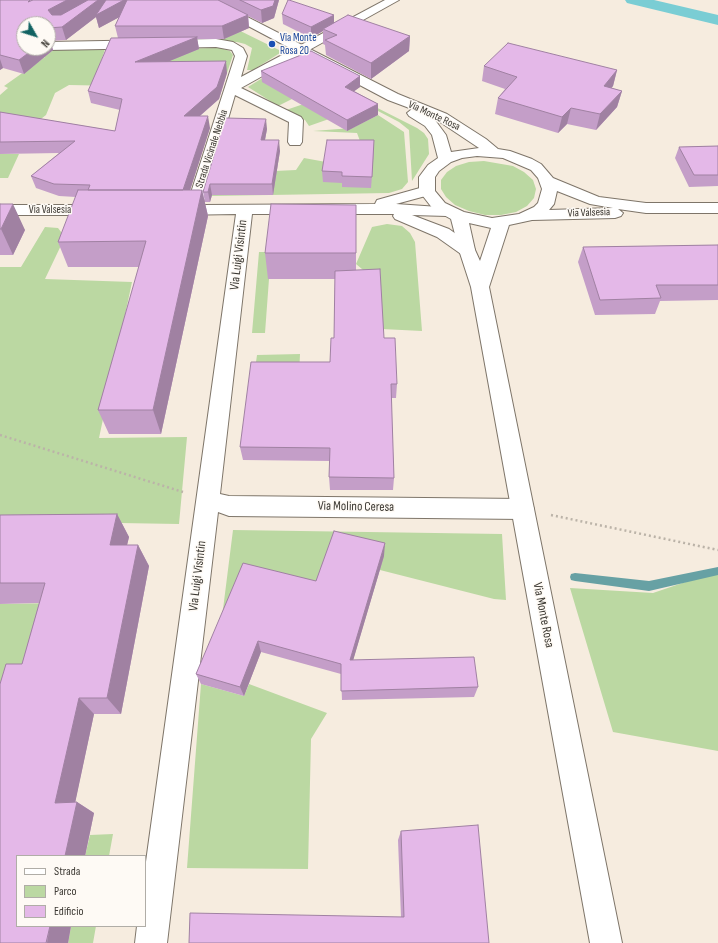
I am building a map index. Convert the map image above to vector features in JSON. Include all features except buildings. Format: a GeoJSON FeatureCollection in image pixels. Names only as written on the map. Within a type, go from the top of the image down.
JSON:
{"type":"FeatureCollection","features":[{"type":"Feature","properties":{"kind":"street","name":"Via Monte Rosa"},"geometry":{"type":"LineString","coordinates":[[205,0],[393,97],[442,117],[458,126],[493,152]]}},
{"type":"Feature","properties":{"kind":"street"},"geometry":{"type":"LineString","coordinates":[[231,88],[301,50],[374,4],[393,0]]}},
{"type":"Feature","properties":{"kind":"street","name":"Strada Vicinale Nebbia"},"geometry":{"type":"LineString","coordinates":[[56,46],[216,43],[237,48],[241,56],[193,210]]}},
{"type":"Feature","properties":{"kind":"street"},"geometry":{"type":"LineString","coordinates":[[231,88],[296,120],[295,142]]}},
{"type":"Feature","properties":{"kind":"street","name":"Via Monte Rosa"},"geometry":{"type":"LineString","coordinates":[[393,97],[430,123],[439,135],[446,159]]}},
{"type":"Feature","properties":{"kind":"street"},"geometry":{"type":"LineString","coordinates":[[162,210],[364,208],[453,214],[480,222],[503,222],[532,215],[546,204],[549,198],[550,189],[548,181],[536,167],[527,162],[493,152],[460,154],[446,159],[433,168],[427,177],[427,191],[431,198],[453,214]]}},
{"type":"Feature","properties":{"kind":"street","name":"Via Valsesia"},"geometry":{"type":"LineString","coordinates":[[548,181],[596,201],[646,208],[718,208]]}},
{"type":"Feature","properties":{"kind":"street"},"geometry":{"type":"LineString","coordinates":[[364,208],[427,191]]}},
{"type":"Feature","properties":{"kind":"street"},"geometry":{"type":"LineString","coordinates":[[364,208],[403,216],[443,233],[467,250]]}},
{"type":"Feature","properties":{"kind":"street","name":"Via Valsesia"},"geometry":{"type":"LineString","coordinates":[[532,215],[618,212],[646,208]]}},
{"type":"Feature","properties":{"kind":"street","name":"Via Luigi Visintin"},"geometry":{"type":"LineString","coordinates":[[151,943],[245,209]]}},
{"type":"Feature","properties":{"kind":"street","name":"Via Valsesia"},"geometry":{"type":"LineString","coordinates":[[0,210],[116,210]]}},
{"type":"Feature","properties":{"kind":"street","name":"Via Monte Rosa"},"geometry":{"type":"LineString","coordinates":[[453,214],[480,287],[606,943]]}},
{"type":"Feature","properties":{"kind":"street","name":"Via Monte Rosa"},"geometry":{"type":"LineString","coordinates":[[480,287],[498,230],[503,222]]}},
{"type":"Feature","properties":{"kind":"street","name":"Via Molino Ceresa"},"geometry":{"type":"LineString","coordinates":[[208,500],[228,506],[523,509]]}},
{"type":"Feature","properties":{"kind":"path"},"geometry":{"type":"LineString","coordinates":[[0,435],[208,500]]}},
{"type":"Feature","properties":{"kind":"path"},"geometry":{"type":"LineString","coordinates":[[523,509],[718,550]]}},
{"type":"Feature","properties":{"kind":"green space"},"geometry":{"type":"Polygon","coordinates":[[[214,18],[279,50],[280,53],[253,70],[247,70],[252,48],[245,44],[237,42],[189,42],[220,40],[232,35],[214,18]]]}},
{"type":"Feature","properties":{"kind":"green space"},"geometry":{"type":"Polygon","coordinates":[[[220,48],[230,51],[233,55],[227,73],[122,86],[69,85],[55,93],[46,115],[29,128],[0,123],[0,95],[8,88],[4,86],[45,56],[56,56],[56,49],[105,49],[99,68],[156,49],[220,48]]]}},
{"type":"Feature","properties":{"kind":"green space"},"geometry":{"type":"Polygon","coordinates":[[[288,62],[326,82],[278,106],[248,87],[288,62]]]}},
{"type":"Feature","properties":{"kind":"green space"},"geometry":{"type":"Polygon","coordinates":[[[334,86],[424,133],[428,139],[429,154],[412,181],[409,130],[399,122],[332,87],[334,86]]]}},
{"type":"Feature","properties":{"kind":"green space"},"geometry":{"type":"Polygon","coordinates":[[[336,93],[346,113],[309,126],[305,120],[286,110],[336,93]]]}},
{"type":"Feature","properties":{"kind":"green space"},"geometry":{"type":"Polygon","coordinates":[[[378,115],[404,132],[408,182],[402,189],[389,193],[210,196],[220,129],[275,171],[296,170],[304,158],[326,162],[360,141],[357,133],[313,131],[352,128],[378,115]]]}},
{"type":"Feature","properties":{"kind":"green space"},"geometry":{"type":"Polygon","coordinates":[[[0,154],[19,154],[8,178],[0,178],[0,154]]]}},
{"type":"Feature","properties":{"kind":"green space"},"geometry":{"type":"Polygon","coordinates":[[[484,161],[513,166],[524,172],[533,180],[536,189],[534,198],[527,206],[516,212],[501,215],[485,215],[469,211],[455,205],[446,197],[441,189],[441,180],[447,172],[456,166],[469,162],[484,161]]]}},
{"type":"Feature","properties":{"kind":"green space"},"geometry":{"type":"Polygon","coordinates":[[[387,224],[402,226],[410,233],[415,242],[422,331],[382,329],[380,284],[356,264],[372,227],[387,224]]]}},
{"type":"Feature","properties":{"kind":"green space"},"geometry":{"type":"Polygon","coordinates":[[[45,227],[58,228],[65,237],[45,279],[132,282],[99,438],[187,437],[179,524],[0,521],[0,267],[21,267],[45,227]]]}},
{"type":"Feature","properties":{"kind":"green space"},"geometry":{"type":"Polygon","coordinates":[[[259,252],[271,252],[265,333],[252,333],[259,252]]]}},
{"type":"Feature","properties":{"kind":"green space"},"geometry":{"type":"Polygon","coordinates":[[[300,354],[299,376],[254,376],[257,355],[300,354]]]}},
{"type":"Feature","properties":{"kind":"green space"},"geometry":{"type":"Polygon","coordinates":[[[233,530],[502,534],[506,600],[494,599],[380,570],[317,593],[219,641],[233,530]]]}},
{"type":"Feature","properties":{"kind":"green space"},"geometry":{"type":"Polygon","coordinates":[[[712,573],[718,574],[718,751],[613,732],[570,588],[653,593],[712,573]]]}},
{"type":"Feature","properties":{"kind":"green space"},"geometry":{"type":"Polygon","coordinates":[[[61,603],[0,770],[0,604],[61,603]]]}},
{"type":"Feature","properties":{"kind":"green space"},"geometry":{"type":"Polygon","coordinates":[[[201,684],[244,696],[249,684],[327,713],[311,739],[308,869],[187,868],[201,684]]]}},
{"type":"Feature","properties":{"kind":"green space"},"geometry":{"type":"Polygon","coordinates":[[[113,834],[109,855],[85,855],[90,835],[113,834]]]}},
{"type":"Feature","properties":{"kind":"green space"},"geometry":{"type":"Polygon","coordinates":[[[71,927],[96,927],[93,943],[68,943],[71,927]]]}},
{"type":"Feature","properties":{"kind":"waterway"},"geometry":{"type":"LineString","coordinates":[[633,0],[718,20]]}},
{"type":"Feature","properties":{"kind":"waterway"},"geometry":{"type":"LineString","coordinates":[[575,577],[649,586],[718,571]]}},
{"type":"Feature","properties":{"kind":"place","name":"Via Monte Rosa 20"},"geometry":{"type":"Point","coordinates":[272,44]}}]}
